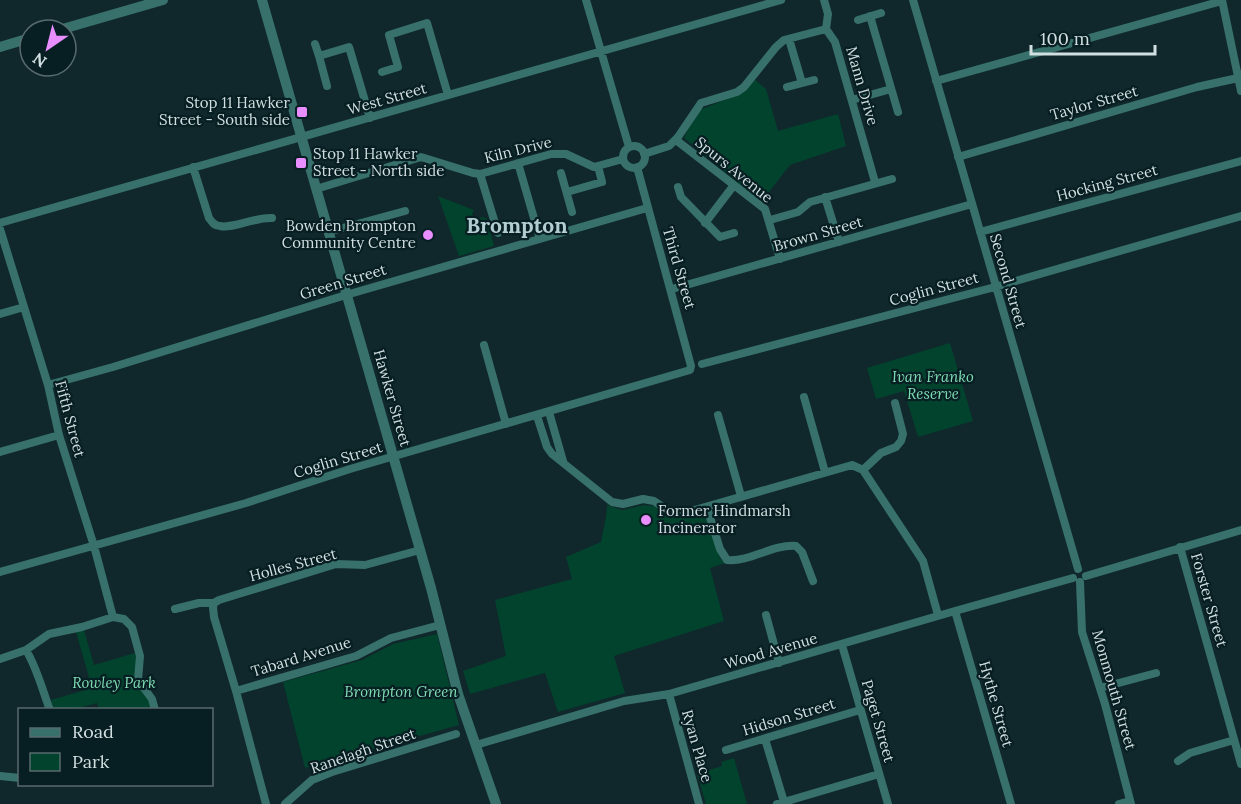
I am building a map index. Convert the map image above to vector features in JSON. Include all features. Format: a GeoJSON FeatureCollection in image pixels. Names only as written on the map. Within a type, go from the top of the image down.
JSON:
{"type":"FeatureCollection","features":[{"type":"Feature","properties":{"kind":"street"},"geometry":{"type":"LineString","coordinates":[[78,25],[163,0]]}},
{"type":"Feature","properties":{"kind":"street","name":"Hawker Street"},"geometry":{"type":"LineString","coordinates":[[262,0],[420,550],[458,694],[496,804]]}},
{"type":"Feature","properties":{"kind":"street"},"geometry":{"type":"LineString","coordinates":[[586,0],[629,147]]}},
{"type":"Feature","properties":{"kind":"street","name":"West Street"},"geometry":{"type":"LineString","coordinates":[[0,223],[781,0]]}},
{"type":"Feature","properties":{"kind":"street","name":"Mann Drive"},"geometry":{"type":"LineString","coordinates":[[824,0],[828,14],[826,28],[835,42],[875,182]]}},
{"type":"Feature","properties":{"kind":"street","name":"Second Street"},"geometry":{"type":"LineString","coordinates":[[913,0],[1077,569],[1084,571],[1079,579]]}},
{"type":"Feature","properties":{"kind":"street"},"geometry":{"type":"LineString","coordinates":[[936,81],[1222,1],[1241,91]]}},
{"type":"Feature","properties":{"kind":"street"},"geometry":{"type":"LineString","coordinates":[[858,20],[880,13]]}},
{"type":"Feature","properties":{"kind":"street"},"geometry":{"type":"LineString","coordinates":[[870,16],[898,112]]}},
{"type":"Feature","properties":{"kind":"street"},"geometry":{"type":"LineString","coordinates":[[382,72],[398,67],[389,35],[427,23],[448,95]]}},
{"type":"Feature","properties":{"kind":"street"},"geometry":{"type":"LineString","coordinates":[[644,154],[669,147],[701,103],[737,92],[744,87],[776,47],[789,39],[826,28]]}},
{"type":"Feature","properties":{"kind":"street"},"geometry":{"type":"LineString","coordinates":[[789,39],[802,83]]}},
{"type":"Feature","properties":{"kind":"street"},"geometry":{"type":"LineString","coordinates":[[0,47],[18,42]]}},
{"type":"Feature","properties":{"kind":"street"},"geometry":{"type":"LineString","coordinates":[[315,44],[327,86]]}},
{"type":"Feature","properties":{"kind":"street"},"geometry":{"type":"LineString","coordinates":[[319,56],[349,47],[370,118]]}},
{"type":"Feature","properties":{"kind":"street","name":"Taylor Street"},"geometry":{"type":"LineString","coordinates":[[958,157],[1197,87],[1238,78]]}},
{"type":"Feature","properties":{"kind":"street"},"geometry":{"type":"LineString","coordinates":[[787,87],[813,80]]}},
{"type":"Feature","properties":{"kind":"street"},"geometry":{"type":"LineString","coordinates":[[852,100],[891,89]]}},
{"type":"Feature","properties":{"kind":"street","name":"Spurs Avenue"},"geometry":{"type":"LineString","coordinates":[[676,140],[765,209],[780,259]]}},
{"type":"Feature","properties":{"kind":"street"},"geometry":{"type":"LineString","coordinates":[[629,147],[639,147],[644,154],[643,162],[637,167],[627,165],[623,159],[624,152],[629,147]]}},
{"type":"Feature","properties":{"kind":"street","name":"Kiln Drive"},"geometry":{"type":"LineString","coordinates":[[316,189],[421,157],[480,174],[561,153],[588,165],[598,166]]}},
{"type":"Feature","properties":{"kind":"street"},"geometry":{"type":"LineString","coordinates":[[567,192],[602,182],[598,166],[623,159]]}},
{"type":"Feature","properties":{"kind":"street","name":"Hocking Street"},"geometry":{"type":"LineString","coordinates":[[980,232],[1241,161]]}},
{"type":"Feature","properties":{"kind":"street"},"geometry":{"type":"LineString","coordinates":[[518,163],[540,239]]}},
{"type":"Feature","properties":{"kind":"street"},"geometry":{"type":"LineString","coordinates":[[193,167],[208,218],[214,224],[221,227],[262,217],[272,218]]}},
{"type":"Feature","properties":{"kind":"street","name":"Third Street"},"geometry":{"type":"LineString","coordinates":[[637,167],[692,366],[690,370],[684,372]]}},
{"type":"Feature","properties":{"kind":"street"},"geometry":{"type":"LineString","coordinates":[[561,173],[572,212]]}},
{"type":"Feature","properties":{"kind":"street"},"geometry":{"type":"LineString","coordinates":[[480,174],[498,233]]}},
{"type":"Feature","properties":{"kind":"street"},"geometry":{"type":"LineString","coordinates":[[770,220],[798,212],[810,202],[892,178]]}},
{"type":"Feature","properties":{"kind":"street"},"geometry":{"type":"LineString","coordinates":[[705,223],[734,185]]}},
{"type":"Feature","properties":{"kind":"street"},"geometry":{"type":"LineString","coordinates":[[678,187],[681,197],[720,237],[734,232]]}},
{"type":"Feature","properties":{"kind":"street"},"geometry":{"type":"LineString","coordinates":[[825,197],[839,242]]}},
{"type":"Feature","properties":{"kind":"street","name":"Brown Street"},"geometry":{"type":"LineString","coordinates":[[672,290],[972,204]]}},
{"type":"Feature","properties":{"kind":"street","name":"Green Street"},"geometry":{"type":"LineString","coordinates":[[48,385],[346,295],[647,208]]}},
{"type":"Feature","properties":{"kind":"street"},"geometry":{"type":"LineString","coordinates":[[328,232],[405,211]]}},
{"type":"Feature","properties":{"kind":"street","name":"Coglin Street"},"geometry":{"type":"LineString","coordinates":[[702,364],[995,287],[1241,216]]}},
{"type":"Feature","properties":{"kind":"street","name":"Fifth Street"},"geometry":{"type":"LineString","coordinates":[[0,229],[48,385],[59,435],[94,546],[113,617]]}},
{"type":"Feature","properties":{"kind":"street"},"geometry":{"type":"LineString","coordinates":[[0,314],[24,307]]}},
{"type":"Feature","properties":{"kind":"street"},"geometry":{"type":"LineString","coordinates":[[484,345],[506,424]]}},
{"type":"Feature","properties":{"kind":"street","name":"Coglin Street"},"geometry":{"type":"LineString","coordinates":[[0,572],[246,504],[393,457],[684,372]]}},
{"type":"Feature","properties":{"kind":"street"},"geometry":{"type":"LineString","coordinates":[[804,397],[825,472]]}},
{"type":"Feature","properties":{"kind":"street"},"geometry":{"type":"LineString","coordinates":[[863,470],[881,453],[896,447],[901,441],[903,434],[895,403]]}},
{"type":"Feature","properties":{"kind":"street"},"geometry":{"type":"LineString","coordinates":[[549,412],[565,464]]}},
{"type":"Feature","properties":{"kind":"street"},"geometry":{"type":"LineString","coordinates":[[718,415],[741,496]]}},
{"type":"Feature","properties":{"kind":"street"},"geometry":{"type":"LineString","coordinates":[[537,416],[547,447],[612,502],[623,504],[643,499],[654,501],[672,513],[681,514],[707,508],[741,496],[852,465],[863,470],[922,561],[938,615]]}},
{"type":"Feature","properties":{"kind":"street"},"geometry":{"type":"LineString","coordinates":[[0,452],[59,435]]}},
{"type":"Feature","properties":{"kind":"street"},"geometry":{"type":"LineString","coordinates":[[707,508],[720,549],[727,560],[736,561],[786,545],[796,546],[802,552],[813,581]]}},
{"type":"Feature","properties":{"kind":"street","name":"Wood Avenue"},"geometry":{"type":"LineString","coordinates":[[476,745],[624,700],[669,694],[938,615],[1079,579],[1241,530]]}},
{"type":"Feature","properties":{"kind":"street","name":"Forster Street"},"geometry":{"type":"LineString","coordinates":[[1180,547],[1241,764]]}},
{"type":"Feature","properties":{"kind":"street","name":"Holles Street"},"geometry":{"type":"LineString","coordinates":[[175,609],[199,603],[214,603],[336,564],[365,565],[420,550]]}},
{"type":"Feature","properties":{"kind":"street","name":"Monmouth Street"},"geometry":{"type":"LineString","coordinates":[[1079,579],[1082,632],[1131,802]]}},
{"type":"Feature","properties":{"kind":"street"},"geometry":{"type":"LineString","coordinates":[[214,603],[214,617],[266,804]]}},
{"type":"Feature","properties":{"kind":"street","name":"Hythe Street"},"geometry":{"type":"LineString","coordinates":[[955,611],[1011,804]]}},
{"type":"Feature","properties":{"kind":"street"},"geometry":{"type":"LineString","coordinates":[[766,615],[779,663]]}},
{"type":"Feature","properties":{"kind":"street"},"geometry":{"type":"LineString","coordinates":[[0,659],[26,650],[49,634],[113,617],[124,619],[132,627],[140,656],[138,680],[152,699],[154,708]]}},
{"type":"Feature","properties":{"kind":"street","name":"Tabard Avenue"},"geometry":{"type":"LineString","coordinates":[[236,691],[356,656],[391,638],[440,625]]}},
{"type":"Feature","properties":{"kind":"street","name":"Paget Street"},"geometry":{"type":"LineString","coordinates":[[842,645],[888,804]]}},
{"type":"Feature","properties":{"kind":"street"},"geometry":{"type":"LineString","coordinates":[[26,650],[36,667],[49,708]]}},
{"type":"Feature","properties":{"kind":"street"},"geometry":{"type":"LineString","coordinates":[[1100,688],[1156,673]]}},
{"type":"Feature","properties":{"kind":"street","name":"Ryan Place"},"geometry":{"type":"LineString","coordinates":[[669,694],[699,804]]}},
{"type":"Feature","properties":{"kind":"street","name":"Hidson Street"},"geometry":{"type":"LineString","coordinates":[[726,750],[860,710]]}},
{"type":"Feature","properties":{"kind":"street","name":"Ranelagh Street"},"geometry":{"type":"LineString","coordinates":[[285,804],[312,780],[456,734]]}},
{"type":"Feature","properties":{"kind":"street"},"geometry":{"type":"LineString","coordinates":[[765,739],[781,803],[879,774]]}},
{"type":"Feature","properties":{"kind":"street"},"geometry":{"type":"LineString","coordinates":[[1178,761],[1190,753],[1234,740]]}},
{"type":"Feature","properties":{"kind":"street"},"geometry":{"type":"LineString","coordinates":[[0,776],[18,778]]}},
{"type":"Feature","properties":{"kind":"street"},"geometry":{"type":"LineString","coordinates":[[1119,804],[1131,802]]}},
{"type":"Feature","properties":{"kind":"green space"},"geometry":{"type":"Polygon","coordinates":[[[754,79],[766,89],[778,131],[838,114],[846,146],[790,165],[761,202],[684,138],[697,111],[742,93],[754,79]]]}},
{"type":"Feature","properties":{"kind":"green space"},"geometry":{"type":"Polygon","coordinates":[[[438,196],[474,210],[472,214],[474,219],[483,217],[487,219],[494,246],[459,256],[438,196]]]}},
{"type":"Feature","properties":{"kind":"green space","name":"Ivan Franko Reserve"},"geometry":{"type":"Polygon","coordinates":[[[950,343],[973,421],[918,437],[904,391],[876,399],[867,368],[950,343]]]}},
{"type":"Feature","properties":{"kind":"green space"},"geometry":{"type":"Polygon","coordinates":[[[607,505],[622,510],[644,505],[655,506],[672,518],[697,515],[707,519],[720,558],[725,563],[710,568],[724,621],[614,656],[625,693],[558,712],[545,673],[470,694],[463,671],[506,656],[495,600],[572,579],[566,557],[601,542],[607,505]]]}},
{"type":"Feature","properties":{"kind":"green space","name":"Rowley Park"},"geometry":{"type":"Polygon","coordinates":[[[84,630],[94,665],[135,653],[137,679],[151,707],[99,708],[97,703],[79,708],[54,708],[51,700],[92,688],[76,632],[84,630]]]}},
{"type":"Feature","properties":{"kind":"green space","name":"Brompton Green"},"geometry":{"type":"Polygon","coordinates":[[[437,634],[459,725],[305,768],[283,682],[362,660],[393,644],[437,634]]]}},
{"type":"Feature","properties":{"kind":"green space"},"geometry":{"type":"Polygon","coordinates":[[[734,758],[747,804],[706,804],[697,774],[722,766],[721,762],[734,758]]]}},
{"type":"Feature","properties":{"kind":"place","name":"Stop 11 Hawker Street - South side"},"geometry":{"type":"Point","coordinates":[302,112]}},
{"type":"Feature","properties":{"kind":"place","name":"Stop 11 Hawker Street - North side"},"geometry":{"type":"Point","coordinates":[301,163]}},
{"type":"Feature","properties":{"kind":"place","name":"Bowden Brompton Community Centre"},"geometry":{"type":"Point","coordinates":[428,235]}},
{"type":"Feature","properties":{"kind":"place","name":"Former Hindmarsh Incinerator"},"geometry":{"type":"Point","coordinates":[646,520]}},
{"type":"Feature","properties":{"kind":"district","name":"Brompton"},"geometry":{"type":"Point","coordinates":[517,226]}}]}
